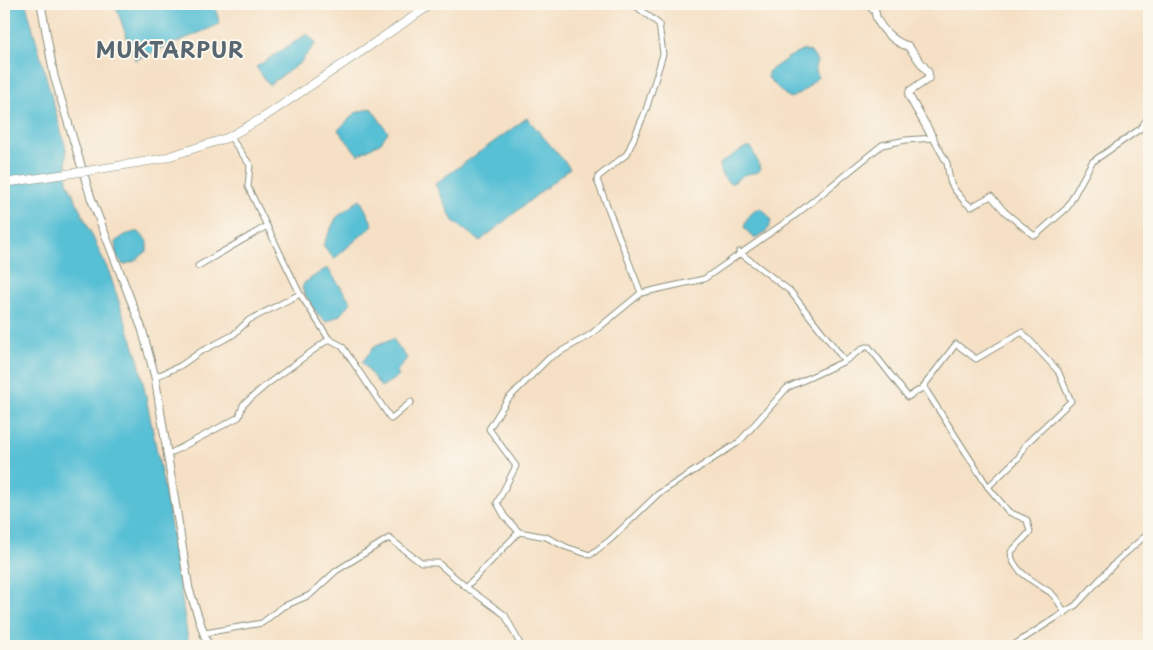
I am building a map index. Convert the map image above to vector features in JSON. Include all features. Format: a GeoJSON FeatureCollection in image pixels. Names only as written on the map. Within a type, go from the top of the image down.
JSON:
{"type":"FeatureCollection","features":[{"type":"Feature","properties":{"kind":"main road"},"geometry":{"type":"LineString","coordinates":[[4,183],[162,159],[227,138],[264,117],[432,4]]}},
{"type":"Feature","properties":{"kind":"street"},"geometry":{"type":"LineString","coordinates":[[41,4],[54,76],[91,198],[142,329],[156,377],[189,588],[208,646]]}},
{"type":"Feature","properties":{"kind":"street"},"geometry":{"type":"LineString","coordinates":[[632,4],[659,24],[663,54],[646,110],[627,154],[598,176],[597,180],[641,292]]}},
{"type":"Feature","properties":{"kind":"street"},"geometry":{"type":"LineString","coordinates":[[868,4],[876,11],[876,17],[891,37],[899,44],[908,46],[928,72],[929,78],[910,91],[909,96],[947,163],[950,181],[964,201],[971,207],[991,196],[1005,212],[1033,234],[1036,235],[1067,208],[1092,162],[1140,129],[1149,116]]}},
{"type":"Feature","properties":{"kind":"street"},"geometry":{"type":"LineString","coordinates":[[227,138],[231,138],[250,164],[248,187],[300,294],[329,339],[342,346],[391,419],[410,402]]}},
{"type":"Feature","properties":{"kind":"street"},"geometry":{"type":"LineString","coordinates":[[933,138],[901,141],[882,146],[793,217],[739,252],[704,279],[641,292],[590,335],[549,358],[507,400],[489,427],[490,432],[516,466],[497,503],[505,517],[519,532],[546,537],[566,547],[590,555],[610,540],[658,494],[739,442],[787,388],[845,360],[865,346],[869,347],[908,397],[923,387],[956,344],[976,358],[1022,332],[1058,371],[1071,401],[1026,444],[1019,457],[988,487]]}},
{"type":"Feature","properties":{"kind":"street"},"geometry":{"type":"LineString","coordinates":[[198,266],[267,226]]}},
{"type":"Feature","properties":{"kind":"street"},"geometry":{"type":"LineString","coordinates":[[739,252],[790,291],[845,360]]}},
{"type":"Feature","properties":{"kind":"street"},"geometry":{"type":"LineString","coordinates":[[156,377],[180,366],[200,352],[233,335],[249,320],[300,294]]}},
{"type":"Feature","properties":{"kind":"street"},"geometry":{"type":"LineString","coordinates":[[167,455],[240,417],[243,405],[266,384],[329,339]]}},
{"type":"Feature","properties":{"kind":"street"},"geometry":{"type":"LineString","coordinates":[[923,387],[988,487],[1009,512],[1027,520],[1030,532],[1011,552],[1012,558],[1026,576],[1052,594],[1065,613]]}},
{"type":"Feature","properties":{"kind":"street"},"geometry":{"type":"LineString","coordinates":[[466,587],[519,532]]}},
{"type":"Feature","properties":{"kind":"street"},"geometry":{"type":"LineString","coordinates":[[1012,646],[1076,605],[1118,560],[1144,537],[1149,538]]}},
{"type":"Feature","properties":{"kind":"street"},"geometry":{"type":"LineString","coordinates":[[205,634],[262,623],[282,607],[310,595],[336,571],[390,538],[421,563],[438,563],[466,587],[505,615],[521,646]]}},
{"type":"Feature","properties":{"kind":"water"},"geometry":{"type":"Polygon","coordinates":[[[4,4],[26,4],[66,149],[67,181],[109,272],[139,362],[168,507],[189,646],[4,646],[4,4]]]}},
{"type":"Feature","properties":{"kind":"water"},"geometry":{"type":"Polygon","coordinates":[[[115,4],[214,4],[220,24],[135,60],[115,4]]]}},
{"type":"Feature","properties":{"kind":"water"},"geometry":{"type":"Polygon","coordinates":[[[307,34],[316,43],[300,63],[269,85],[256,67],[307,34]]]}},
{"type":"Feature","properties":{"kind":"water"},"geometry":{"type":"Polygon","coordinates":[[[804,50],[811,52],[817,61],[815,67],[818,77],[806,89],[791,98],[784,94],[768,78],[768,72],[789,57],[804,50]]]}},
{"type":"Feature","properties":{"kind":"water"},"geometry":{"type":"Polygon","coordinates":[[[371,108],[388,132],[381,142],[358,155],[338,130],[355,113],[371,108]]]}},
{"type":"Feature","properties":{"kind":"water"},"geometry":{"type":"Polygon","coordinates":[[[527,118],[570,168],[480,241],[453,221],[435,184],[527,118]]]}},
{"type":"Feature","properties":{"kind":"water"},"geometry":{"type":"Polygon","coordinates":[[[746,147],[751,147],[761,169],[758,172],[743,175],[733,183],[729,183],[721,174],[719,164],[746,147]]]}},
{"type":"Feature","properties":{"kind":"water"},"geometry":{"type":"Polygon","coordinates":[[[360,199],[373,225],[334,259],[323,245],[336,218],[360,199]]]}},
{"type":"Feature","properties":{"kind":"water"},"geometry":{"type":"Polygon","coordinates":[[[761,208],[771,219],[771,223],[766,232],[753,238],[744,227],[750,215],[761,208]]]}},
{"type":"Feature","properties":{"kind":"water"},"geometry":{"type":"Polygon","coordinates":[[[139,232],[147,241],[147,251],[135,261],[123,265],[116,254],[115,242],[125,235],[139,232]]]}},
{"type":"Feature","properties":{"kind":"water"},"geometry":{"type":"Polygon","coordinates":[[[325,269],[328,269],[351,302],[340,315],[326,322],[315,311],[302,289],[304,283],[325,269]]]}},
{"type":"Feature","properties":{"kind":"water"},"geometry":{"type":"Polygon","coordinates":[[[393,339],[407,358],[397,371],[399,376],[381,387],[362,362],[374,347],[393,339]]]}},
{"type":"Feature","properties":{"kind":"district","name":"MUKTARPUR"},"geometry":{"type":"Point","coordinates":[170,49]}}]}
